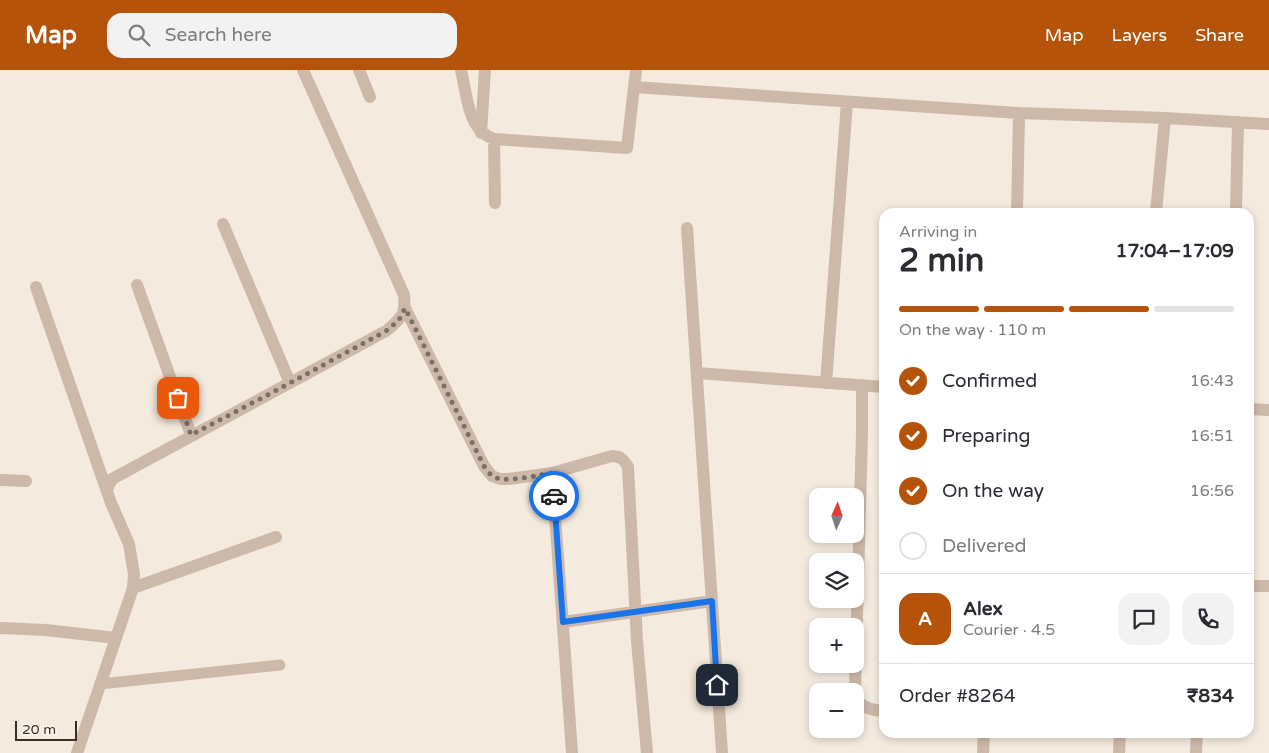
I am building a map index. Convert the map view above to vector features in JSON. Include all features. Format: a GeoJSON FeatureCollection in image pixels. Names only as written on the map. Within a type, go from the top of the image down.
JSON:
{"type":"FeatureCollection","features":[{"type":"Feature","properties":{"kind":"street"},"geometry":{"type":"LineString","coordinates":[[303,70],[404,295],[405,308],[484,466],[492,476],[500,479],[509,479],[552,473],[612,456],[618,456],[628,467],[635,612],[647,753]]}},
{"type":"Feature","properties":{"kind":"street"},"geometry":{"type":"LineString","coordinates":[[359,70],[370,97]]}},
{"type":"Feature","properties":{"kind":"street"},"geometry":{"type":"LineString","coordinates":[[461,70],[474,122],[481,133],[494,139],[627,148],[636,70]]}},
{"type":"Feature","properties":{"kind":"street"},"geometry":{"type":"LineString","coordinates":[[481,133],[485,70]]}},
{"type":"Feature","properties":{"kind":"street"},"geometry":{"type":"LineString","coordinates":[[634,87],[1019,113],[1269,124]]}},
{"type":"Feature","properties":{"kind":"street"},"geometry":{"type":"LineString","coordinates":[[826,383],[847,102]]}},
{"type":"Feature","properties":{"kind":"street"},"geometry":{"type":"LineString","coordinates":[[1017,208],[1019,113]]}},
{"type":"Feature","properties":{"kind":"street"},"geometry":{"type":"LineString","coordinates":[[1156,208],[1164,118]]}},
{"type":"Feature","properties":{"kind":"street"},"geometry":{"type":"LineString","coordinates":[[1236,208],[1238,122]]}},
{"type":"Feature","properties":{"kind":"street"},"geometry":{"type":"LineString","coordinates":[[494,139],[495,203]]}},
{"type":"Feature","properties":{"kind":"street"},"geometry":{"type":"LineString","coordinates":[[223,224],[290,383]]}},
{"type":"Feature","properties":{"kind":"street"},"geometry":{"type":"LineString","coordinates":[[687,228],[722,753]]}},
{"type":"Feature","properties":{"kind":"street"},"geometry":{"type":"LineString","coordinates":[[137,284],[191,435]]}},
{"type":"Feature","properties":{"kind":"street"},"geometry":{"type":"LineString","coordinates":[[36,287],[111,503],[129,544],[134,574],[133,588],[76,753]]}},
{"type":"Feature","properties":{"kind":"street"},"geometry":{"type":"LineString","coordinates":[[107,489],[112,479],[386,331],[399,320],[405,308]]}},
{"type":"Feature","properties":{"kind":"street"},"geometry":{"type":"LineString","coordinates":[[697,373],[879,387]]}},
{"type":"Feature","properties":{"kind":"street"},"geometry":{"type":"LineString","coordinates":[[855,683],[862,385]]}},
{"type":"Feature","properties":{"kind":"street"},"geometry":{"type":"LineString","coordinates":[[1254,409],[1269,410]]}},
{"type":"Feature","properties":{"kind":"street"},"geometry":{"type":"LineString","coordinates":[[552,473],[572,753]]}},
{"type":"Feature","properties":{"kind":"street"},"geometry":{"type":"LineString","coordinates":[[0,480],[26,481]]}},
{"type":"Feature","properties":{"kind":"street"},"geometry":{"type":"LineString","coordinates":[[133,588],[276,537]]}},
{"type":"Feature","properties":{"kind":"street"},"geometry":{"type":"LineString","coordinates":[[1254,586],[1269,586]]}},
{"type":"Feature","properties":{"kind":"street"},"geometry":{"type":"LineString","coordinates":[[563,622],[712,601]]}},
{"type":"Feature","properties":{"kind":"street"},"geometry":{"type":"LineString","coordinates":[[0,628],[46,630],[116,638]]}},
{"type":"Feature","properties":{"kind":"street"},"geometry":{"type":"LineString","coordinates":[[864,707],[879,710]]}},
{"type":"Feature","properties":{"kind":"street"},"geometry":{"type":"LineString","coordinates":[[984,738],[984,753]]}},
{"type":"Feature","properties":{"kind":"street"},"geometry":{"type":"LineString","coordinates":[[1119,753],[1120,738]]}},
{"type":"Feature","properties":{"kind":"street"},"geometry":{"type":"LineString","coordinates":[[1196,753],[1197,738]]}},
{"type":"Feature","properties":{"kind":"lane"},"geometry":{"type":"LineString","coordinates":[[100,684],[280,665]]}},
{"type":"Feature","properties":{"kind":"way so far"},"geometry":{"type":"LineString","coordinates":[[178,398],[191,435],[386,331],[399,320],[405,308],[484,466],[492,476],[500,479],[552,473],[554,496]]}},
{"type":"Feature","properties":{"kind":"route"},"geometry":{"type":"LineString","coordinates":[[554,496],[563,622],[712,601],[717,685]]}}]}
